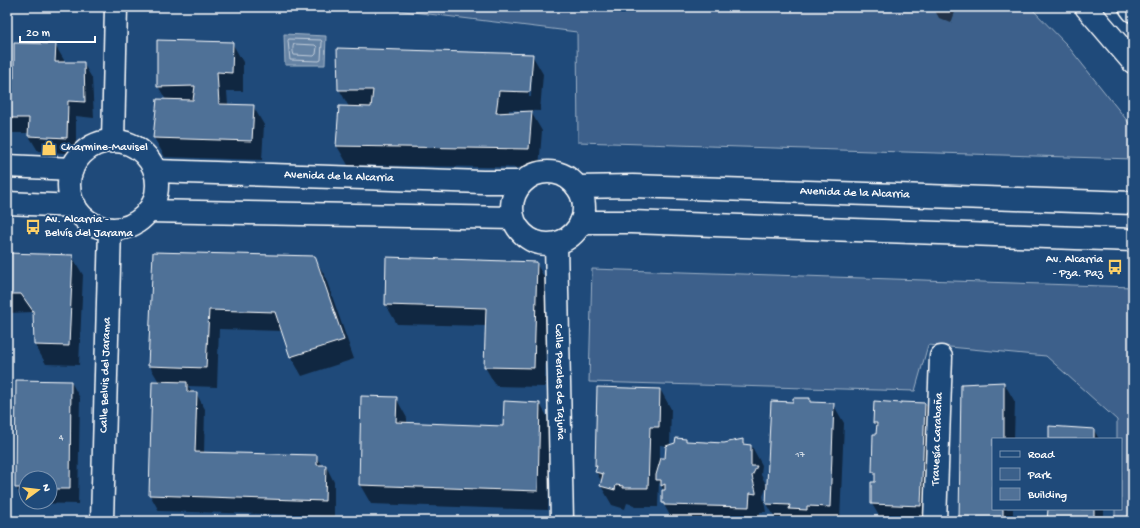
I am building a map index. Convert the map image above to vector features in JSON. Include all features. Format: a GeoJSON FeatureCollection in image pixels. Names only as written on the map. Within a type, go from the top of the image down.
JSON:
{"type":"FeatureCollection","features":[{"type":"Feature","properties":{"kind":"street"},"geometry":{"type":"LineString","coordinates":[[113,141],[116,7]]}},
{"type":"Feature","properties":{"kind":"street"},"geometry":{"type":"LineString","coordinates":[[1086,7],[1133,62]]}},
{"type":"Feature","properties":{"kind":"street"},"geometry":{"type":"LineString","coordinates":[[1130,7],[1133,11]]}},
{"type":"Feature","properties":{"kind":"street"},"geometry":{"type":"LineString","coordinates":[[113,141],[127,143],[139,149],[149,159],[155,171],[157,192],[154,202],[141,219],[132,225],[110,229],[100,227],[81,215],[74,206],[70,194],[70,181],[72,169],[88,148],[96,144],[113,141]]}},
{"type":"Feature","properties":{"kind":"street"},"geometry":{"type":"LineString","coordinates":[[7,166],[72,169]]}},
{"type":"Feature","properties":{"kind":"street","name":"Avenida de la Alcarria"},"geometry":{"type":"LineString","coordinates":[[155,171],[483,182],[523,182],[530,177],[547,172],[564,176],[571,180],[577,187],[641,186],[1133,203]]}},
{"type":"Feature","properties":{"kind":"street"},"geometry":{"type":"LineString","coordinates":[[523,182],[513,199],[513,218],[516,226],[522,234],[529,239],[538,243],[547,244],[556,244],[569,238],[574,234],[581,222],[584,213],[584,204],[577,187]]}},
{"type":"Feature","properties":{"kind":"street"},"geometry":{"type":"LineString","coordinates":[[7,203],[74,206]]}},
{"type":"Feature","properties":{"kind":"street"},"geometry":{"type":"LineString","coordinates":[[148,211],[513,218]]}},
{"type":"Feature","properties":{"kind":"street"},"geometry":{"type":"LineString","coordinates":[[581,222],[647,222],[1133,240]]}},
{"type":"Feature","properties":{"kind":"street","name":"Calle Belvis del Jarama"},"geometry":{"type":"LineString","coordinates":[[102,521],[110,229]]}},
{"type":"Feature","properties":{"kind":"street","name":"Calle Perales de Tajuña"},"geometry":{"type":"LineString","coordinates":[[556,244],[562,521]]}},
{"type":"Feature","properties":{"kind":"street","name":"Travesía Carabaña"},"geometry":{"type":"LineString","coordinates":[[935,521],[941,357]]}},
{"type":"Feature","properties":{"kind":"green space"},"geometry":{"type":"Polygon","coordinates":[[[371,7],[935,7],[943,11],[945,7],[1030,7],[1067,45],[1133,128],[1133,159],[578,142],[577,32],[371,7]]]}},
{"type":"Feature","properties":{"kind":"green space"},"geometry":{"type":"Polygon","coordinates":[[[592,269],[1133,287],[1133,521],[1115,521],[1115,510],[1122,510],[1122,438],[1117,438],[1117,420],[1046,356],[928,345],[915,391],[589,382],[592,269]]]}},
{"type":"Feature","properties":{"kind":"water"},"geometry":{"type":"Polygon","coordinates":[[[284,34],[326,36],[325,65],[285,65],[284,34]]]}},
{"type":"Feature","properties":{"kind":"building"},"geometry":{"type":"Polygon","coordinates":[[[157,40],[233,42],[232,73],[217,72],[219,104],[254,105],[252,141],[153,138],[157,99],[193,100],[195,86],[157,87],[157,40]]]}},
{"type":"Feature","properties":{"kind":"building"},"geometry":{"type":"Polygon","coordinates":[[[14,43],[56,44],[55,62],[84,62],[85,102],[68,101],[67,138],[28,136],[29,118],[7,118],[7,78],[14,78],[14,43]]]}},
{"type":"Feature","properties":{"kind":"building"},"geometry":{"type":"Polygon","coordinates":[[[337,48],[533,54],[530,92],[499,91],[496,113],[532,111],[529,149],[336,146],[339,106],[371,107],[373,90],[338,90],[337,48]]]}},
{"type":"Feature","properties":{"kind":"building"},"geometry":{"type":"Polygon","coordinates":[[[153,252],[315,256],[344,340],[290,357],[275,312],[209,310],[206,368],[148,366],[153,252]]]}},
{"type":"Feature","properties":{"kind":"building"},"geometry":{"type":"Polygon","coordinates":[[[7,253],[73,255],[69,346],[34,345],[33,311],[21,294],[7,294],[7,253]]]}},
{"type":"Feature","properties":{"kind":"building"},"geometry":{"type":"Polygon","coordinates":[[[386,257],[537,262],[534,368],[484,367],[486,308],[385,305],[386,257]]]}},
{"type":"Feature","properties":{"kind":"building"},"geometry":{"type":"Polygon","coordinates":[[[16,380],[71,381],[70,489],[58,489],[58,470],[18,470],[18,488],[15,488],[16,380]]]}},
{"type":"Feature","properties":{"kind":"building"},"geometry":{"type":"Polygon","coordinates":[[[152,381],[187,382],[187,392],[197,392],[195,452],[317,455],[317,465],[326,465],[325,501],[149,495],[152,381]]]}},
{"type":"Feature","properties":{"kind":"building"},"geometry":{"type":"Polygon","coordinates":[[[1004,382],[1004,438],[992,438],[992,510],[1003,510],[1003,521],[959,521],[961,384],[1004,382]]]}},
{"type":"Feature","properties":{"kind":"building"},"geometry":{"type":"Polygon","coordinates":[[[597,387],[660,389],[659,427],[650,427],[648,488],[623,488],[623,486],[616,485],[615,490],[600,486],[603,474],[595,472],[597,466],[595,466],[597,387]]]}},
{"type":"Feature","properties":{"kind":"building"},"geometry":{"type":"Polygon","coordinates":[[[361,396],[397,397],[396,422],[503,426],[504,401],[540,403],[538,491],[359,485],[361,396]]]}},
{"type":"Feature","properties":{"kind":"building"},"geometry":{"type":"Polygon","coordinates":[[[793,398],[810,398],[810,402],[834,403],[830,507],[807,506],[807,510],[789,509],[790,505],[766,504],[771,401],[793,402],[793,398]]]}},
{"type":"Feature","properties":{"kind":"building"},"geometry":{"type":"Polygon","coordinates":[[[874,401],[925,403],[921,506],[871,504],[871,482],[875,482],[875,472],[872,472],[873,434],[876,434],[877,423],[873,423],[874,401]]]}},
{"type":"Feature","properties":{"kind":"building"},"geometry":{"type":"Polygon","coordinates":[[[1049,426],[1094,429],[1094,438],[1049,438],[1049,426]]]}},
{"type":"Feature","properties":{"kind":"building"},"geometry":{"type":"Polygon","coordinates":[[[676,438],[686,439],[686,441],[724,443],[743,439],[743,444],[751,445],[751,466],[757,466],[752,476],[756,494],[750,493],[749,507],[664,505],[664,503],[662,503],[662,490],[665,490],[665,484],[661,486],[661,480],[656,480],[656,475],[661,458],[665,458],[666,446],[675,443],[676,438]]]}},
{"type":"Feature","properties":{"kind":"building"},"geometry":{"type":"Polygon","coordinates":[[[1048,510],[1094,510],[1094,521],[1047,521],[1048,510]]]}},
{"type":"Feature","properties":{"kind":"place","name":"Charmine-Mavisel"},"geometry":{"type":"Point","coordinates":[49,148]}},
{"type":"Feature","properties":{"kind":"place","name":"Av. Alcarria - Belvís del Jarama"},"geometry":{"type":"Point","coordinates":[33,227]}},
{"type":"Feature","properties":{"kind":"place","name":"Av. Alcarria - Pza. Paz"},"geometry":{"type":"Point","coordinates":[1115,267]}}]}
